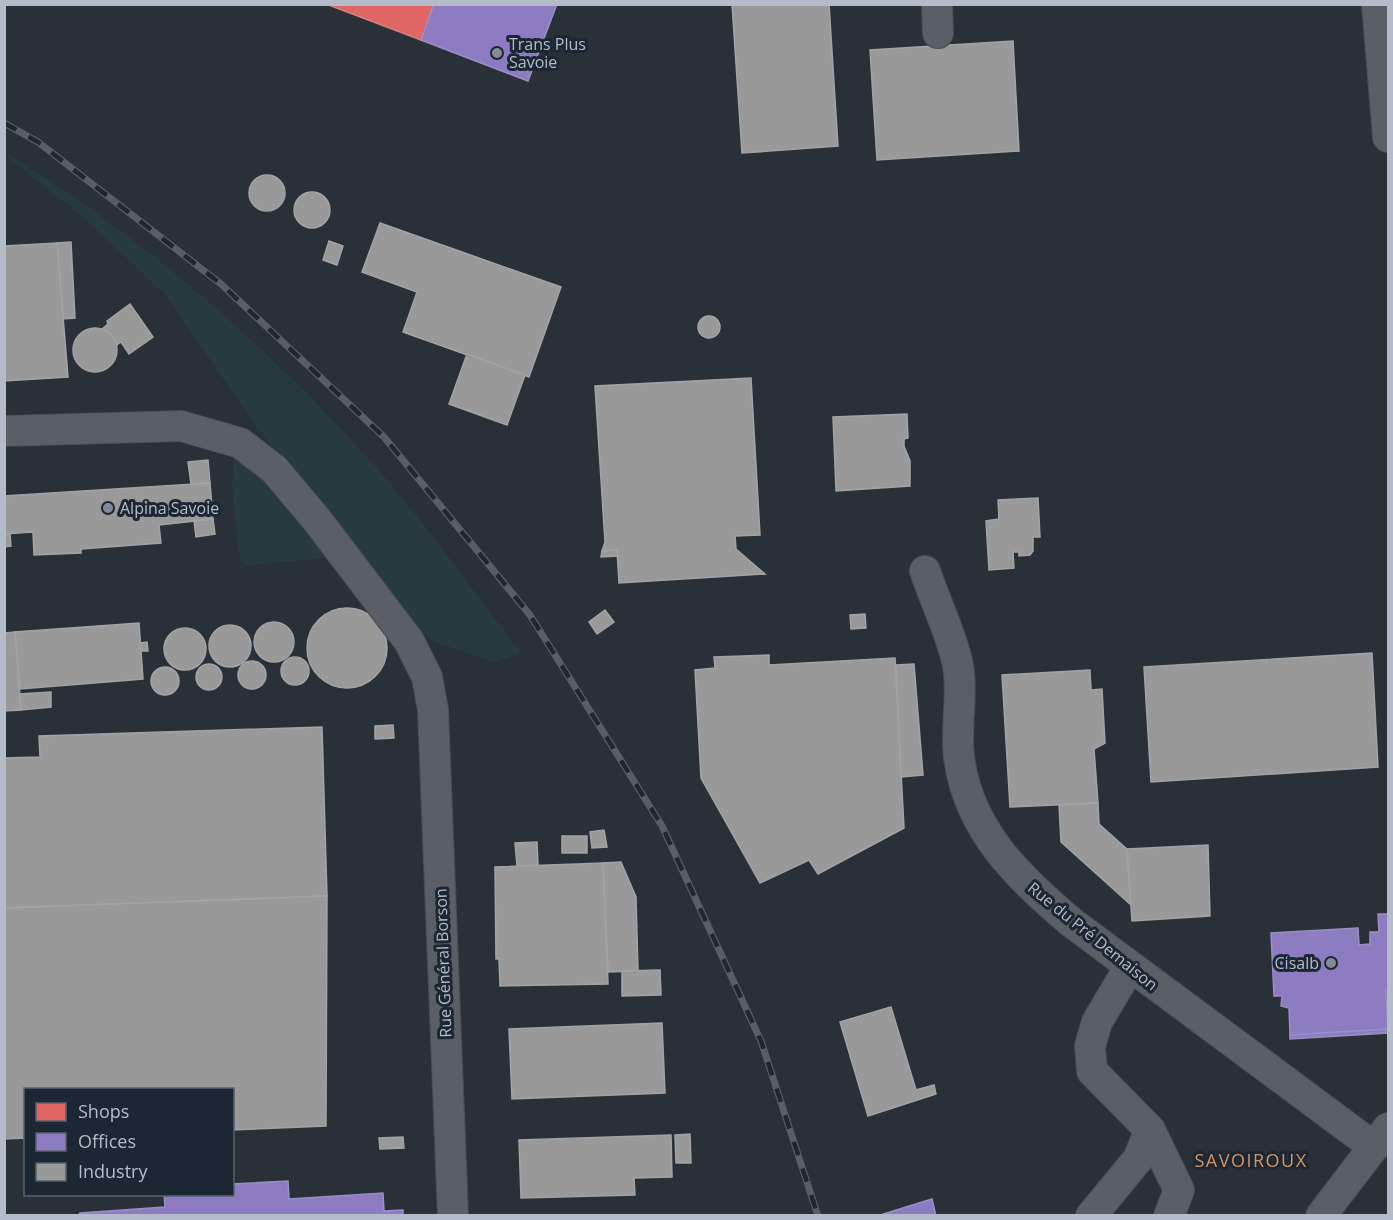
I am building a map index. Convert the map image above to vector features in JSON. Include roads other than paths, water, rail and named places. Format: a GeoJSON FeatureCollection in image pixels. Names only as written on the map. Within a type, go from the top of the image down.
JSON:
{"type":"FeatureCollection","features":[{"type":"Feature","properties":{"kind":"street"},"geometry":{"type":"LineString","coordinates":[[1377,4],[1389,137]]}},
{"type":"Feature","properties":{"kind":"street","name":"Rue Général Borson"},"geometry":{"type":"LineString","coordinates":[[4,431],[181,426],[240,442],[274,469],[289,486],[409,640],[427,677],[433,710],[453,1215]]}},
{"type":"Feature","properties":{"kind":"street","name":"Rue du Pré Demaison"},"geometry":{"type":"LineString","coordinates":[[925,572],[958,663],[959,758],[979,819],[995,849],[1031,888],[1129,968],[1381,1137]]}},
{"type":"Feature","properties":{"kind":"street"},"geometry":{"type":"LineString","coordinates":[[1129,968],[1097,1022],[1089,1046],[1092,1071],[1150,1130],[1179,1190],[1169,1215]]}},
{"type":"Feature","properties":{"kind":"street"},"geometry":{"type":"LineString","coordinates":[[1091,1215],[1138,1160],[1150,1130]]}},
{"type":"Feature","properties":{"kind":"street"},"geometry":{"type":"LineString","coordinates":[[1321,1215],[1381,1137]]}},
{"type":"Feature","properties":{"kind":"railway"},"geometry":{"type":"LineString","coordinates":[[4,123],[38,142],[221,284],[384,437],[530,615],[662,826],[761,1041],[818,1216]]}},
{"type":"Feature","properties":{"kind":"place","name":"Trans Plus Savoie"},"geometry":{"type":"Point","coordinates":[497,53]}},
{"type":"Feature","properties":{"kind":"place","name":"Alpina Savoie"},"geometry":{"type":"Point","coordinates":[108,508]}},
{"type":"Feature","properties":{"kind":"place","name":"Cisalb"},"geometry":{"type":"Point","coordinates":[1331,963]}},
{"type":"Feature","properties":{"kind":"district","name":"SAVOIROUX"},"geometry":{"type":"Point","coordinates":[1251,1160]}}]}
